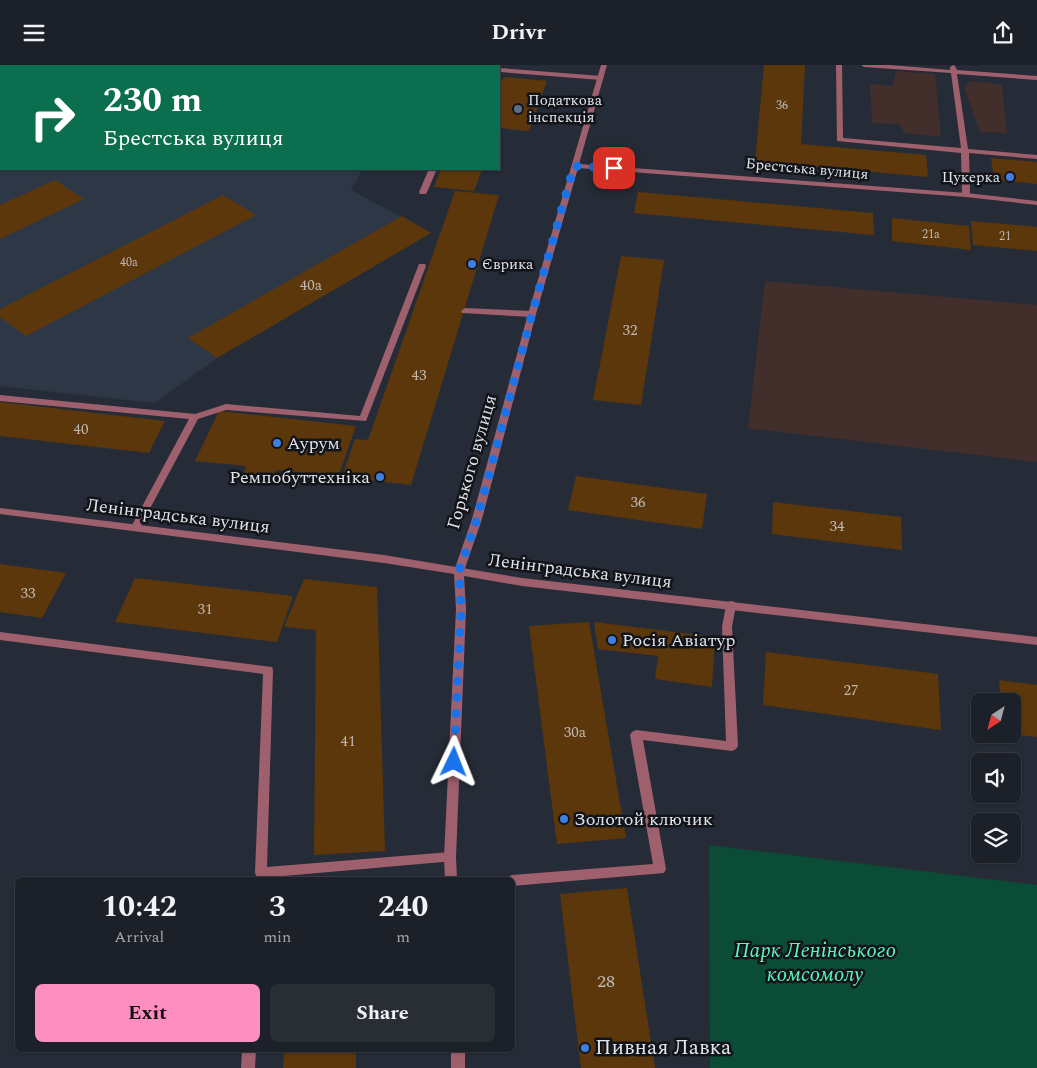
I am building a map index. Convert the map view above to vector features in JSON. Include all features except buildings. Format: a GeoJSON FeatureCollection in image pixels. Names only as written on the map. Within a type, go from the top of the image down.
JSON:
{"type":"FeatureCollection","features":[{"type":"Feature","properties":{"kind":"street","name":"Горького вулиця"},"geometry":{"type":"LineString","coordinates":[[451,877],[450,857],[461,609],[459,571],[477,519],[532,314],[604,65]]}},
{"type":"Feature","properties":{"kind":"street"},"geometry":{"type":"LineString","coordinates":[[839,65],[839,140],[1037,157]]}},
{"type":"Feature","properties":{"kind":"street"},"geometry":{"type":"LineString","coordinates":[[864,65],[953,68],[1037,78]]}},
{"type":"Feature","properties":{"kind":"street"},"geometry":{"type":"LineString","coordinates":[[953,68],[965,151],[966,195]]}},
{"type":"Feature","properties":{"kind":"street"},"geometry":{"type":"LineString","coordinates":[[500,69],[600,78]]}},
{"type":"Feature","properties":{"kind":"street","name":"Брестська вулиця"},"geometry":{"type":"LineString","coordinates":[[574,166],[966,195],[1037,203]]}},
{"type":"Feature","properties":{"kind":"street"},"geometry":{"type":"LineString","coordinates":[[423,192],[433,170]]}},
{"type":"Feature","properties":{"kind":"street"},"geometry":{"type":"LineString","coordinates":[[0,398],[195,417],[226,407],[363,419],[407,310],[422,266]]}},
{"type":"Feature","properties":{"kind":"street"},"geometry":{"type":"LineString","coordinates":[[407,310],[416,306]]}},
{"type":"Feature","properties":{"kind":"street"},"geometry":{"type":"LineString","coordinates":[[465,311],[532,314]]}},
{"type":"Feature","properties":{"kind":"street"},"geometry":{"type":"LineString","coordinates":[[136,527],[195,417]]}},
{"type":"Feature","properties":{"kind":"street","name":"Ленінградська вулиця"},"geometry":{"type":"LineString","coordinates":[[0,511],[136,527],[459,571],[522,582],[1037,641]]}},
{"type":"Feature","properties":{"kind":"street"},"geometry":{"type":"LineString","coordinates":[[515,881],[660,869],[636,735],[732,746],[727,627],[731,605]]}},
{"type":"Feature","properties":{"kind":"street"},"geometry":{"type":"LineString","coordinates":[[0,637],[268,670],[260,876],[450,857]]}},
{"type":"Feature","properties":{"kind":"street"},"geometry":{"type":"LineString","coordinates":[[248,1068],[249,1052]]}},
{"type":"Feature","properties":{"kind":"street"},"geometry":{"type":"LineString","coordinates":[[458,1052],[458,1068]]}},
{"type":"Feature","properties":{"kind":"shaded area"},"geometry":{"type":"Polygon","coordinates":[[[896,71],[935,74],[941,137],[905,133],[899,124],[872,123],[870,84],[893,86],[896,71]]]}},
{"type":"Feature","properties":{"kind":"shaded area"},"geometry":{"type":"Polygon","coordinates":[[[971,81],[1002,85],[1007,133],[980,132],[964,87],[971,81]]]}},
{"type":"Feature","properties":{"kind":"shaded area"},"geometry":{"type":"Polygon","coordinates":[[[0,170],[362,170],[351,190],[431,233],[217,358],[155,403],[0,386],[0,170]]]}},
{"type":"Feature","properties":{"kind":"shaded area"},"geometry":{"type":"Polygon","coordinates":[[[765,281],[1037,305],[1037,462],[748,428],[765,281]]]}},
{"type":"Feature","properties":{"kind":"green space","name":"Парк Ленінського комсомолу"},"geometry":{"type":"Polygon","coordinates":[[[709,845],[1037,885],[1037,1068],[710,1068],[709,845]]]}},
{"type":"Feature","properties":{"kind":"place","name":"Податкова інспекція"},"geometry":{"type":"Point","coordinates":[518,109]}},
{"type":"Feature","properties":{"kind":"place","name":"Цукерка"},"geometry":{"type":"Point","coordinates":[1010,177]}},
{"type":"Feature","properties":{"kind":"place","name":"Єврика"},"geometry":{"type":"Point","coordinates":[472,264]}},
{"type":"Feature","properties":{"kind":"place","name":"Аурум"},"geometry":{"type":"Point","coordinates":[277,443]}},
{"type":"Feature","properties":{"kind":"place","name":"Ремпобуттехніка"},"geometry":{"type":"Point","coordinates":[380,477]}},
{"type":"Feature","properties":{"kind":"place","name":"Росія Авіатур"},"geometry":{"type":"Point","coordinates":[612,640]}},
{"type":"Feature","properties":{"kind":"place","name":"Золотой ключик"},"geometry":{"type":"Point","coordinates":[564,819]}},
{"type":"Feature","properties":{"kind":"place","name":"Пивная Лавка"},"geometry":{"type":"Point","coordinates":[585,1048]}},
{"type":"Feature","properties":{"kind":"route"},"geometry":{"type":"LineString","coordinates":[[454,762],[461,609],[459,571],[477,519],[574,166],[614,168]]}}]}
